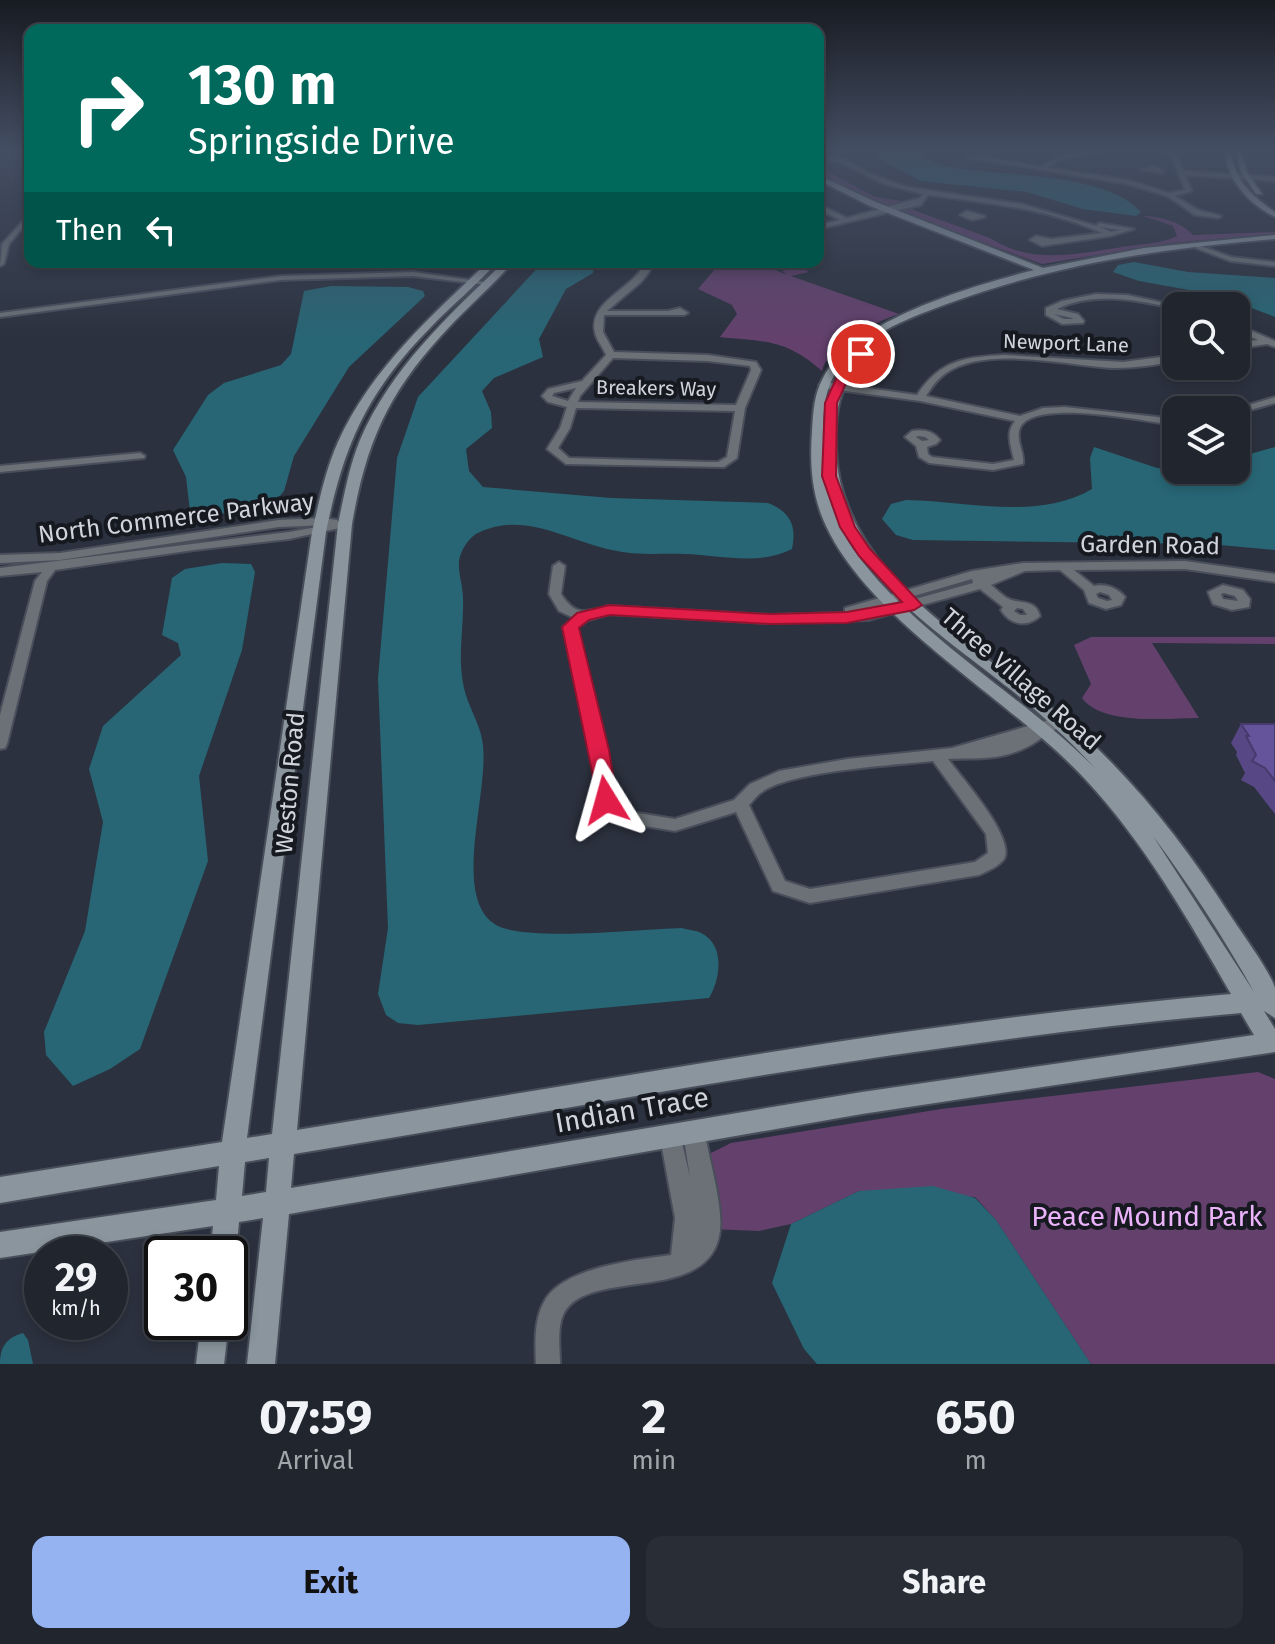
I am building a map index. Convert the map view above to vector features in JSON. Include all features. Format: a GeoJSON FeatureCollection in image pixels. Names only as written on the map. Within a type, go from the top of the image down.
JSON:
{"type":"FeatureCollection","features":[{"type":"Feature","properties":{"kind":"main road"},"geometry":{"type":"LineString","coordinates":[[901,215],[1044,271]]}},
{"type":"Feature","properties":{"kind":"main road","name":"Three Village Road"},"geometry":{"type":"LineString","coordinates":[[1044,271],[1108,259],[1275,239]]}},
{"type":"Feature","properties":{"kind":"main road","name":"Three Village Road"},"geometry":{"type":"LineString","coordinates":[[1274,1003],[1199,886],[1107,768],[901,602],[850,555],[823,504],[817,476],[816,446],[819,403],[861,354],[898,328],[1044,271],[1181,245],[1275,239]]}},
{"type":"Feature","properties":{"kind":"main road"},"geometry":{"type":"LineString","coordinates":[[1181,245],[1198,250]]}},
{"type":"Feature","properties":{"kind":"main road","name":"Weston Road"},"geometry":{"type":"LineString","coordinates":[[225,1236],[233,1153],[320,526],[334,463],[365,398],[402,349],[487,268]]}},
{"type":"Feature","properties":{"kind":"main road","name":"Weston Road"},"geometry":{"type":"LineString","coordinates":[[261,1364],[345,524],[357,462],[384,400],[418,352],[503,268]]}},
{"type":"Feature","properties":{"kind":"main road","name":"Three Village Road"},"geometry":{"type":"LineString","coordinates":[[1052,725],[1145,840],[1274,1044]]}},
{"type":"Feature","properties":{"kind":"main road","name":"Indian Trace"},"geometry":{"type":"LineString","coordinates":[[0,1190],[883,1046],[1161,1010],[1247,1002],[1274,1003]]}},
{"type":"Feature","properties":{"kind":"main road","name":"Indian Trace"},"geometry":{"type":"LineString","coordinates":[[0,1245],[278,1203],[862,1103],[1274,1044]]}},
{"type":"Feature","properties":{"kind":"main road"},"geometry":{"type":"LineString","coordinates":[[210,1364],[213,1340]]}},
{"type":"Feature","properties":{"kind":"street"},"geometry":{"type":"LineString","coordinates":[[835,215],[846,220]]}},
{"type":"Feature","properties":{"kind":"street"},"geometry":{"type":"LineString","coordinates":[[824,226],[869,215]]}},
{"type":"Feature","properties":{"kind":"street"},"geometry":{"type":"LineString","coordinates":[[1052,215],[1110,234]]}},
{"type":"Feature","properties":{"kind":"street"},"geometry":{"type":"LineString","coordinates":[[0,264],[6,244],[24,222]]}},
{"type":"Feature","properties":{"kind":"street"},"geometry":{"type":"LineString","coordinates":[[1053,241],[1131,229],[1090,225]]}},
{"type":"Feature","properties":{"kind":"street"},"geometry":{"type":"LineString","coordinates":[[1198,250],[1220,259],[1275,264]]}},
{"type":"Feature","properties":{"kind":"street"},"geometry":{"type":"LineString","coordinates":[[611,355],[599,332],[601,313],[617,296],[639,283],[648,268]]}},
{"type":"Feature","properties":{"kind":"street"},"geometry":{"type":"LineString","coordinates":[[0,315],[245,281],[370,276],[488,283]]}},
{"type":"Feature","properties":{"kind":"street"},"geometry":{"type":"LineString","coordinates":[[1049,310],[1088,295],[1117,295],[1162,304]]}},
{"type":"Feature","properties":{"kind":"street"},"geometry":{"type":"LineString","coordinates":[[601,313],[672,313]]}},
{"type":"Feature","properties":{"kind":"street"},"geometry":{"type":"LineString","coordinates":[[1250,333],[1272,342]]}},
{"type":"Feature","properties":{"kind":"street"},"geometry":{"type":"LineString","coordinates":[[1250,344],[1272,342]]}},
{"type":"Feature","properties":{"kind":"street"},"geometry":{"type":"LineString","coordinates":[[611,355],[708,358],[753,364],[756,370],[740,408],[732,458],[720,465],[566,461],[554,454],[553,446],[565,428],[571,405],[582,384],[611,355]]}},
{"type":"Feature","properties":{"kind":"street","name":"Newport Lane"},"geometry":{"type":"LineString","coordinates":[[920,398],[931,381],[944,370],[976,360],[992,358],[1117,365],[1162,360]]}},
{"type":"Feature","properties":{"kind":"street"},"geometry":{"type":"LineString","coordinates":[[571,405],[551,400],[548,393],[582,384]]}},
{"type":"Feature","properties":{"kind":"street"},"geometry":{"type":"LineString","coordinates":[[831,386],[920,398],[1021,419],[1074,410],[1162,420]]}},
{"type":"Feature","properties":{"kind":"street"},"geometry":{"type":"LineString","coordinates":[[1250,407],[1275,400]]}},
{"type":"Feature","properties":{"kind":"street","name":"Breakers Way"},"geometry":{"type":"LineString","coordinates":[[571,405],[740,408]]}},
{"type":"Feature","properties":{"kind":"street"},"geometry":{"type":"LineString","coordinates":[[921,444],[924,457],[941,462],[993,467],[1017,465],[1020,459],[1014,434],[1021,419]]}},
{"type":"Feature","properties":{"kind":"street"},"geometry":{"type":"LineString","coordinates":[[0,469],[140,456]]}},
{"type":"Feature","properties":{"kind":"street","name":"North Commerce Parkway"},"geometry":{"type":"LineString","coordinates":[[0,559],[62,556],[210,533],[345,524]]}},
{"type":"Feature","properties":{"kind":"street","name":"North Commerce Parkway"},"geometry":{"type":"LineString","coordinates":[[0,572],[48,569],[320,526]]}},
{"type":"Feature","properties":{"kind":"street"},"geometry":{"type":"LineString","coordinates":[[0,744],[41,581],[62,556]]}},
{"type":"Feature","properties":{"kind":"street"},"geometry":{"type":"LineString","coordinates":[[559,566],[555,594],[564,608],[583,617]]}},
{"type":"Feature","properties":{"kind":"street"},"geometry":{"type":"LineString","coordinates":[[1062,566],[1091,590]]}},
{"type":"Feature","properties":{"kind":"street"},"geometry":{"type":"LineString","coordinates":[[1206,566],[1223,589]]}},
{"type":"Feature","properties":{"kind":"street","name":"Garden Road"},"geometry":{"type":"LineString","coordinates":[[901,602],[970,576],[1023,567],[1206,566],[1275,578]]}},
{"type":"Feature","properties":{"kind":"street","name":"Garden Road"},"geometry":{"type":"LineString","coordinates":[[901,602],[981,585],[1023,567]]}},
{"type":"Feature","properties":{"kind":"street"},"geometry":{"type":"LineString","coordinates":[[970,576],[1010,606]]}},
{"type":"Feature","properties":{"kind":"street"},"geometry":{"type":"LineString","coordinates":[[901,602],[868,616],[770,619],[609,610],[583,617],[570,627],[599,750],[606,800],[627,818],[675,825],[740,804],[756,788],[779,777],[847,765],[1001,751],[1032,739],[1052,725]]}},
{"type":"Feature","properties":{"kind":"street"},"geometry":{"type":"LineString","coordinates":[[740,804],[779,886],[810,896],[979,868],[997,856],[994,833],[945,754]]}},
{"type":"Feature","properties":{"kind":"street"},"geometry":{"type":"LineString","coordinates":[[548,1364],[547,1346],[554,1306],[569,1293],[599,1280],[679,1265],[687,1246],[688,1228],[682,1135]]}},
{"type":"Feature","properties":{"kind":"green space"},"geometry":{"type":"Polygon","coordinates":[[[908,215],[926,215],[1022,252],[1038,255],[1088,252],[1177,236],[1173,226],[1143,216],[1170,221],[1193,235],[1275,232],[1170,243],[1042,264],[908,215]]]}},
{"type":"Feature","properties":{"kind":"green space"},"geometry":{"type":"Polygon","coordinates":[[[716,268],[770,268],[788,275],[782,271],[802,268],[809,272],[791,276],[899,314],[878,322],[842,344],[822,371],[786,347],[720,337],[737,314],[732,305],[698,289],[716,268]]]}},
{"type":"Feature","properties":{"kind":"green space"},"geometry":{"type":"Polygon","coordinates":[[[1091,637],[1275,637],[1275,644],[1152,643],[1199,718],[1154,719],[1104,713],[1082,698],[1091,684],[1074,645],[1091,637]]]}},
{"type":"Feature","properties":{"kind":"green space","name":"Peace Mound Park"},"geometry":{"type":"Polygon","coordinates":[[[1258,1072],[1275,1079],[1275,1364],[1091,1364],[996,1220],[975,1197],[859,1191],[791,1224],[759,1231],[710,1229],[705,1164],[709,1154],[731,1143],[941,1109],[1258,1072]]]}},
{"type":"Feature","properties":{"kind":"water"},"geometry":{"type":"Polygon","coordinates":[[[1134,262],[1188,272],[1275,278],[1275,317],[1250,308],[1250,292],[1200,292],[1139,281],[1113,272],[1118,265],[1134,262]]]}},
{"type":"Feature","properties":{"kind":"water"},"geometry":{"type":"Polygon","coordinates":[[[537,268],[594,268],[593,273],[566,289],[539,339],[543,357],[494,378],[482,391],[491,412],[492,428],[466,449],[469,471],[483,487],[611,498],[768,503],[790,520],[792,549],[766,557],[621,552],[546,530],[512,525],[495,527],[475,535],[468,541],[459,562],[463,598],[462,677],[481,733],[484,759],[474,866],[475,891],[482,911],[496,925],[532,933],[682,928],[697,931],[709,938],[717,954],[718,973],[709,998],[418,1025],[398,1023],[386,1015],[378,994],[388,928],[378,678],[397,458],[418,397],[537,268]]]}},
{"type":"Feature","properties":{"kind":"water"},"geometry":{"type":"Polygon","coordinates":[[[331,286],[408,287],[423,291],[425,296],[349,367],[294,456],[284,491],[274,503],[216,515],[190,511],[186,477],[173,450],[208,395],[224,383],[281,365],[291,354],[304,291],[331,286]]]}},
{"type":"Feature","properties":{"kind":"water"},"geometry":{"type":"Polygon","coordinates":[[[1094,447],[1162,468],[1162,484],[1250,484],[1250,454],[1275,447],[1275,550],[1209,544],[913,540],[896,535],[882,519],[891,504],[906,500],[1025,507],[1071,499],[1092,489],[1090,458],[1094,447]]]}},
{"type":"Feature","properties":{"kind":"water"},"geometry":{"type":"Polygon","coordinates":[[[222,563],[251,564],[255,572],[242,650],[199,776],[208,861],[140,1049],[110,1069],[73,1086],[46,1055],[44,1032],[85,931],[103,822],[89,769],[103,726],[181,655],[178,643],[162,635],[172,578],[185,569],[222,563]]]}},
{"type":"Feature","properties":{"kind":"water"},"geometry":{"type":"Polygon","coordinates":[[[933,1186],[975,1198],[996,1220],[1091,1364],[817,1364],[804,1349],[772,1283],[791,1224],[859,1191],[933,1186]]]}},
{"type":"Feature","properties":{"kind":"water"},"geometry":{"type":"Polygon","coordinates":[[[23,1333],[24,1340],[28,1340],[33,1364],[0,1364],[5,1344],[23,1333]]]}},
{"type":"Feature","properties":{"kind":"building"},"geometry":{"type":"Polygon","coordinates":[[[1241,724],[1275,724],[1275,781],[1265,768],[1252,761],[1256,755],[1241,724]]]}},
{"type":"Feature","properties":{"kind":"route"},"geometry":{"type":"LineString","coordinates":[[606,800],[599,750],[570,627],[583,617],[609,610],[770,619],[847,617],[868,616],[914,605],[864,552],[848,527],[829,476],[827,447],[831,403],[847,368],[861,354]]}}]}
